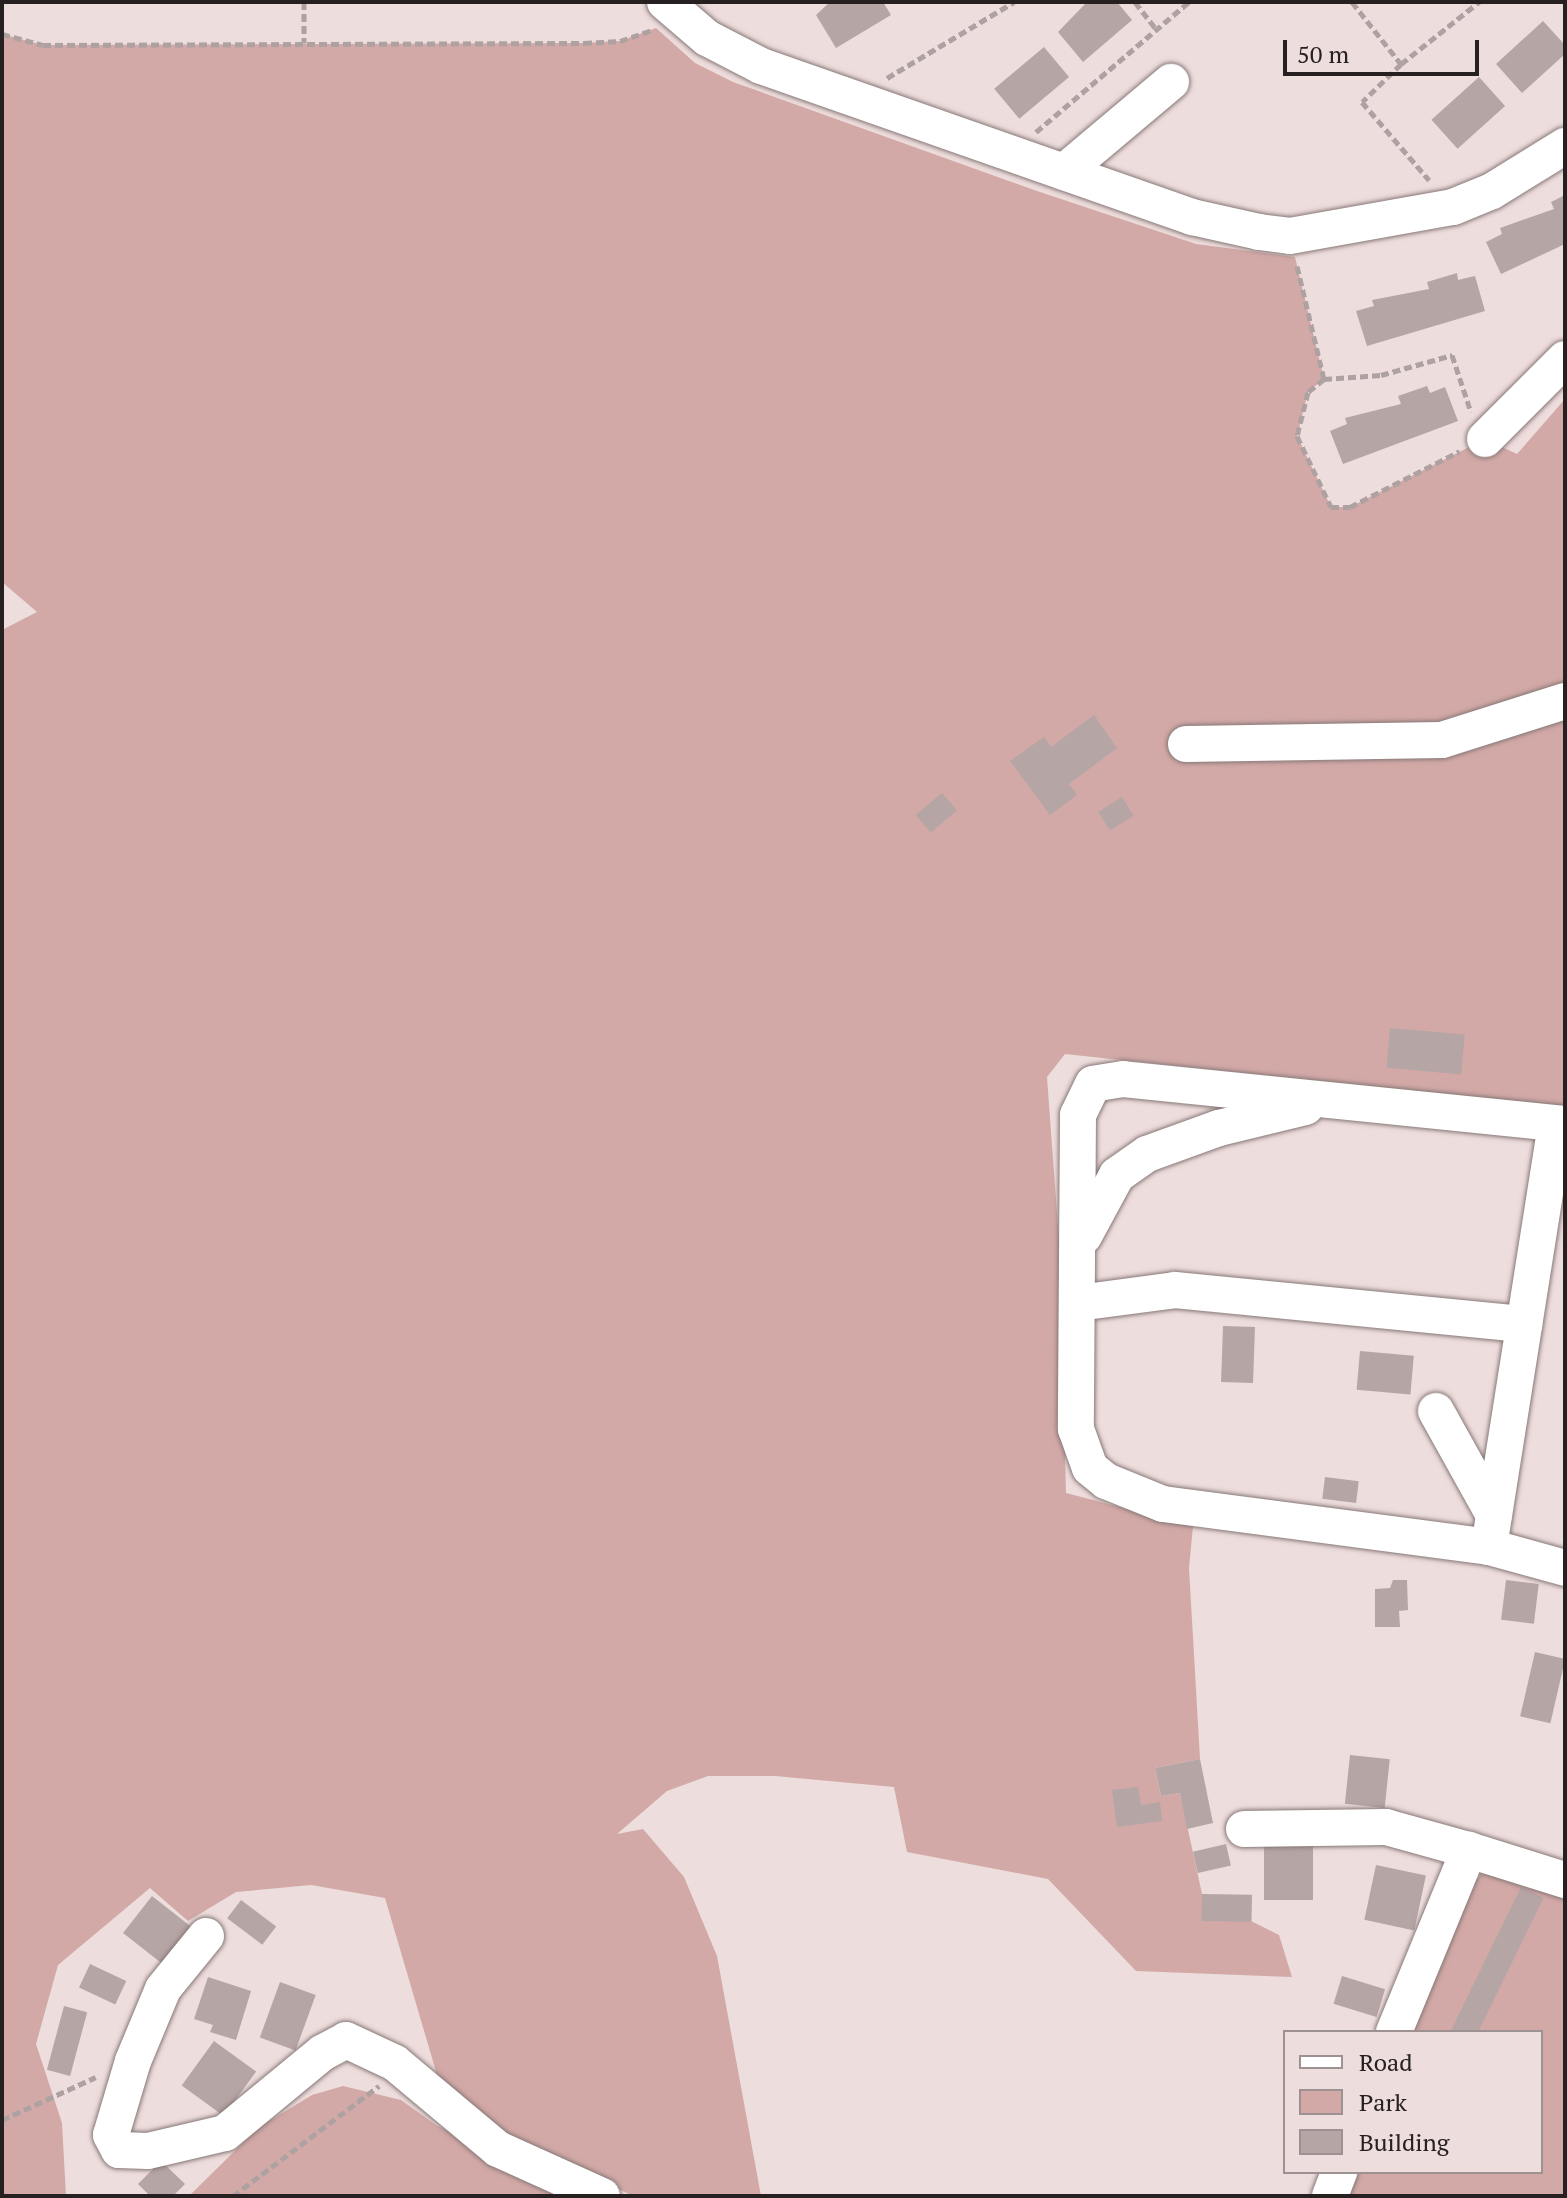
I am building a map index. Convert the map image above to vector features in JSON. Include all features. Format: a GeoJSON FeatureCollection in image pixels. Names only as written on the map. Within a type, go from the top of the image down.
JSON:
{"type":"FeatureCollection","features":[{"type":"Feature","properties":{"kind":"street"},"geometry":{"type":"LineString","coordinates":[[673,11],[761,66],[1192,217],[1290,236],[1453,207],[1492,191],[1565,146]]}},
{"type":"Feature","properties":{"kind":"street"},"geometry":{"type":"LineString","coordinates":[[1064,172],[1171,82]]}},
{"type":"Feature","properties":{"kind":"street"},"geometry":{"type":"LineString","coordinates":[[1485,439],[1565,359]]}},
{"type":"Feature","properties":{"kind":"street"},"geometry":{"type":"LineString","coordinates":[[1186,744],[1442,740],[1565,701]]}},
{"type":"Feature","properties":{"kind":"street"},"geometry":{"type":"LineString","coordinates":[[1491,1531],[1524,1324],[1561,1124],[1110,1078],[1093,1084],[1078,1115],[1076,1429],[1085,1460],[1106,1481],[1163,1504],[1202,1512],[1491,1531],[1565,1568]]}},
{"type":"Feature","properties":{"kind":"street"},"geometry":{"type":"LineString","coordinates":[[1078,1248],[1106,1189],[1147,1154],[1219,1128],[1329,1102]]}},
{"type":"Feature","properties":{"kind":"street"},"geometry":{"type":"LineString","coordinates":[[1078,1303],[1175,1290],[1524,1324]]}},
{"type":"Feature","properties":{"kind":"street"},"geometry":{"type":"LineString","coordinates":[[1436,1411],[1491,1531]]}},
{"type":"Feature","properties":{"kind":"street"},"geometry":{"type":"LineString","coordinates":[[1244,1829],[1386,1827],[1565,1880]]}},
{"type":"Feature","properties":{"kind":"street"},"geometry":{"type":"LineString","coordinates":[[1395,2030],[1469,1850]]}},
{"type":"Feature","properties":{"kind":"street"},"geometry":{"type":"LineString","coordinates":[[206,1936],[163,1989],[133,2061],[111,2135],[112,2143],[129,2152],[225,2133],[322,2053],[346,2040],[381,2053],[498,2149],[602,2196]]}},
{"type":"Feature","properties":{"kind":"street"},"geometry":{"type":"LineString","coordinates":[[1330,2196],[1338,2174]]}},
{"type":"Feature","properties":{"kind":"path"},"geometry":{"type":"LineString","coordinates":[[304,2],[304,43]]}},
{"type":"Feature","properties":{"kind":"path"},"geometry":{"type":"LineString","coordinates":[[873,87],[1014,2]]}},
{"type":"Feature","properties":{"kind":"path"},"geometry":{"type":"LineString","coordinates":[[1135,2],[1157,30]]}},
{"type":"Feature","properties":{"kind":"path"},"geometry":{"type":"LineString","coordinates":[[1026,141],[1189,2]]}},
{"type":"Feature","properties":{"kind":"path"},"geometry":{"type":"LineString","coordinates":[[1352,2],[1401,64]]}},
{"type":"Feature","properties":{"kind":"path"},"geometry":{"type":"LineString","coordinates":[[1438,190],[1362,102],[1401,64],[1479,2]]}},
{"type":"Feature","properties":{"kind":"path"},"geometry":{"type":"LineString","coordinates":[[2,34],[43,45],[620,41],[673,11]]}},
{"type":"Feature","properties":{"kind":"path"},"geometry":{"type":"LineString","coordinates":[[1295,257],[1324,379]]}},
{"type":"Feature","properties":{"kind":"path"},"geometry":{"type":"LineString","coordinates":[[1452,355],[1466,402],[1485,439],[1336,509],[1317,485],[1297,436],[1308,392],[1324,379],[1381,375],[1452,355]]}},
{"type":"Feature","properties":{"kind":"path"},"geometry":{"type":"LineString","coordinates":[[2,2120],[133,2061]]}},
{"type":"Feature","properties":{"kind":"path"},"geometry":{"type":"LineString","coordinates":[[233,2196],[402,2069]]}},
{"type":"Feature","properties":{"kind":"green space"},"geometry":{"type":"Polygon","coordinates":[[[656,28],[695,63],[733,82],[1037,191],[1196,244],[1295,257],[1324,379],[1308,392],[1297,436],[1331,507],[1350,507],[1485,439],[1517,454],[1565,399],[1565,1107],[1065,1054],[1047,1077],[1060,1254],[1066,1493],[1193,1526],[1189,1568],[1200,1759],[1155,1768],[1161,1796],[1180,1793],[1202,1894],[1202,1920],[1251,1921],[1279,1935],[1292,1977],[1136,1971],[1048,1879],[907,1852],[894,1787],[775,1776],[708,1776],[667,1791],[617,1834],[643,1829],[684,1877],[717,1956],[761,2196],[633,2196],[499,2132],[437,2075],[385,1898],[311,1885],[236,1892],[188,1921],[150,1888],[58,1965],[36,2044],[62,2123],[66,2196],[2,2196],[2,630],[37,612],[2,582],[2,34],[43,45],[584,43],[620,41],[656,28]]]}},
{"type":"Feature","properties":{"kind":"green space"},"geometry":{"type":"Polygon","coordinates":[[[1490,1866],[1565,1893],[1565,2196],[1342,2196],[1351,2174],[1543,2174],[1543,2030],[1411,2030],[1472,1884],[1490,1866]]]}},
{"type":"Feature","properties":{"kind":"green space"},"geometry":{"type":"Polygon","coordinates":[[[343,2086],[401,2100],[436,2125],[579,2196],[189,2196],[258,2128],[312,2095],[343,2086]]]}},
{"type":"Feature","properties":{"kind":"building"},"geometry":{"type":"Polygon","coordinates":[[[830,2],[883,2],[891,15],[836,48],[816,15],[830,2]]]}},
{"type":"Feature","properties":{"kind":"building"},"geometry":{"type":"Polygon","coordinates":[[[1087,2],[1117,2],[1132,20],[1083,62],[1058,32],[1087,2]]]}},
{"type":"Feature","properties":{"kind":"building"},"geometry":{"type":"Polygon","coordinates":[[[1543,21],[1565,45],[1565,54],[1522,93],[1496,64],[1543,21]]]}},
{"type":"Feature","properties":{"kind":"building"},"geometry":{"type":"Polygon","coordinates":[[[1044,47],[1069,77],[1019,119],[994,89],[1044,47]]]}},
{"type":"Feature","properties":{"kind":"building"},"geometry":{"type":"Polygon","coordinates":[[[1479,77],[1505,106],[1458,149],[1431,120],[1479,77]]]}},
{"type":"Feature","properties":{"kind":"building"},"geometry":{"type":"Polygon","coordinates":[[[1565,195],[1565,244],[1501,274],[1486,242],[1502,234],[1500,228],[1554,209],[1551,202],[1565,195]]]}},
{"type":"Feature","properties":{"kind":"building"},"geometry":{"type":"Polygon","coordinates":[[[1457,273],[1458,280],[1475,276],[1485,311],[1367,346],[1356,311],[1374,306],[1372,300],[1429,289],[1427,282],[1457,273]]]}},
{"type":"Feature","properties":{"kind":"building"},"geometry":{"type":"Polygon","coordinates":[[[1427,386],[1430,393],[1445,387],[1458,421],[1343,464],[1330,431],[1347,424],[1345,418],[1401,404],[1398,396],[1427,386]]]}},
{"type":"Feature","properties":{"kind":"building"},"geometry":{"type":"Polygon","coordinates":[[[1094,715],[1117,748],[1069,784],[1077,795],[1050,815],[1010,761],[1044,737],[1051,747],[1094,715]]]}},
{"type":"Feature","properties":{"kind":"building"},"geometry":{"type":"Polygon","coordinates":[[[942,793],[957,811],[931,832],[916,815],[942,793]]]}},
{"type":"Feature","properties":{"kind":"building"},"geometry":{"type":"Polygon","coordinates":[[[1122,797],[1134,816],[1110,830],[1098,812],[1122,797]]]}},
{"type":"Feature","properties":{"kind":"building"},"geometry":{"type":"Polygon","coordinates":[[[1390,1028],[1465,1035],[1461,1074],[1387,1068],[1390,1028]]]}},
{"type":"Feature","properties":{"kind":"building"},"geometry":{"type":"Polygon","coordinates":[[[1223,1326],[1255,1327],[1253,1383],[1221,1382],[1223,1326]]]}},
{"type":"Feature","properties":{"kind":"building"},"geometry":{"type":"Polygon","coordinates":[[[1360,1351],[1414,1356],[1410,1395],[1357,1390],[1360,1351]]]}},
{"type":"Feature","properties":{"kind":"building"},"geometry":{"type":"Polygon","coordinates":[[[1325,1477],[1359,1481],[1356,1503],[1322,1499],[1325,1477]]]}},
{"type":"Feature","properties":{"kind":"building"},"geometry":{"type":"Polygon","coordinates":[[[1393,1580],[1407,1580],[1408,1610],[1399,1611],[1400,1627],[1375,1627],[1375,1589],[1390,1588],[1393,1580]]]}},
{"type":"Feature","properties":{"kind":"building"},"geometry":{"type":"Polygon","coordinates":[[[1506,1580],[1539,1584],[1534,1624],[1501,1620],[1506,1580]]]}},
{"type":"Feature","properties":{"kind":"building"},"geometry":{"type":"Polygon","coordinates":[[[1535,1652],[1565,1659],[1550,1723],[1520,1716],[1535,1652]]]}},
{"type":"Feature","properties":{"kind":"building"},"geometry":{"type":"Polygon","coordinates":[[[1350,1755],[1390,1759],[1385,1808],[1345,1804],[1350,1755]]]}},
{"type":"Feature","properties":{"kind":"building"},"geometry":{"type":"Polygon","coordinates":[[[1200,1759],[1213,1823],[1187,1829],[1180,1793],[1161,1796],[1155,1768],[1200,1759]]]}},
{"type":"Feature","properties":{"kind":"building"},"geometry":{"type":"Polygon","coordinates":[[[1138,1787],[1141,1805],[1160,1802],[1162,1821],[1117,1827],[1112,1790],[1138,1787]]]}},
{"type":"Feature","properties":{"kind":"building"},"geometry":{"type":"Polygon","coordinates":[[[1264,1841],[1313,1841],[1313,1900],[1264,1900],[1264,1841]]]}},
{"type":"Feature","properties":{"kind":"building"},"geometry":{"type":"Polygon","coordinates":[[[1226,1844],[1231,1865],[1198,1873],[1193,1852],[1226,1844]]]}},
{"type":"Feature","properties":{"kind":"building"},"geometry":{"type":"Polygon","coordinates":[[[1376,1865],[1426,1876],[1414,1930],[1364,1920],[1376,1865]]]}},
{"type":"Feature","properties":{"kind":"building"},"geometry":{"type":"Polygon","coordinates":[[[1521,1887],[1543,1898],[1479,2030],[1451,2030],[1521,1887]]]}},
{"type":"Feature","properties":{"kind":"building"},"geometry":{"type":"Polygon","coordinates":[[[1202,1894],[1252,1895],[1252,1922],[1202,1921],[1202,1894]]]}},
{"type":"Feature","properties":{"kind":"building"},"geometry":{"type":"Polygon","coordinates":[[[152,1896],[194,1929],[165,1966],[123,1933],[152,1896]]]}},
{"type":"Feature","properties":{"kind":"building"},"geometry":{"type":"Polygon","coordinates":[[[241,1900],[276,1926],[262,1945],[227,1918],[241,1900]]]}},
{"type":"Feature","properties":{"kind":"building"},"geometry":{"type":"Polygon","coordinates":[[[90,1964],[126,1981],[115,2004],[79,1988],[90,1964]]]}},
{"type":"Feature","properties":{"kind":"building"},"geometry":{"type":"Polygon","coordinates":[[[1342,1976],[1385,1989],[1377,2017],[1334,2004],[1342,1976]]]}},
{"type":"Feature","properties":{"kind":"building"},"geometry":{"type":"Polygon","coordinates":[[[208,1977],[251,1991],[236,2040],[210,2032],[213,2025],[194,2019],[208,1977]]]}},
{"type":"Feature","properties":{"kind":"building"},"geometry":{"type":"Polygon","coordinates":[[[280,1982],[316,1995],[296,2050],[260,2037],[280,1982]]]}},
{"type":"Feature","properties":{"kind":"building"},"geometry":{"type":"Polygon","coordinates":[[[64,2006],[87,2012],[70,2076],[47,2070],[64,2006]]]}},
{"type":"Feature","properties":{"kind":"building"},"geometry":{"type":"Polygon","coordinates":[[[214,2041],[256,2072],[224,2116],[182,2085],[214,2041]]]}},
{"type":"Feature","properties":{"kind":"building"},"geometry":{"type":"Polygon","coordinates":[[[161,2161],[185,2184],[173,2196],[150,2196],[138,2184],[161,2161]]]}}]}
